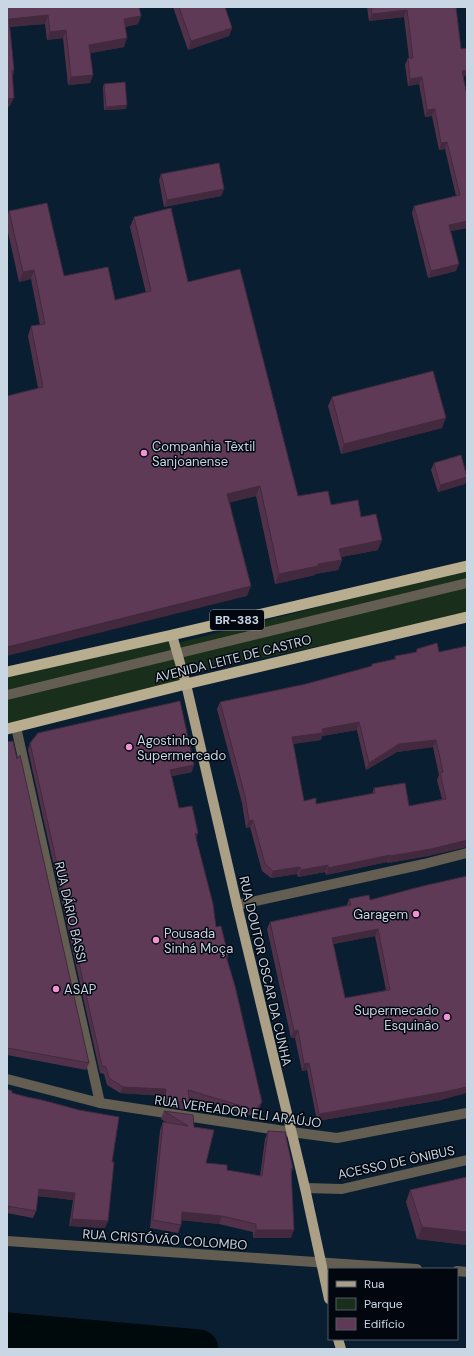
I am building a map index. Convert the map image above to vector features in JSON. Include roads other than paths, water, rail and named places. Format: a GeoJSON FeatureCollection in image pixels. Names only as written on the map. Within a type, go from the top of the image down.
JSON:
{"type":"FeatureCollection","features":[{"type":"Feature","properties":{"kind":"highway","name":"BR-383"},"geometry":{"type":"LineString","coordinates":[[7,672],[467,566]]}},
{"type":"Feature","properties":{"kind":"highway","name":"AVENIDA LEITE DE CASTRO"},"geometry":{"type":"LineString","coordinates":[[11,728],[186,684],[467,617]]}},
{"type":"Feature","properties":{"kind":"main road","name":"RUA DOUTOR OSCAR DA CUNHA"},"geometry":{"type":"LineString","coordinates":[[172,635],[186,684],[237,906],[305,1188],[328,1296]]}},
{"type":"Feature","properties":{"kind":"street"},"geometry":{"type":"LineString","coordinates":[[7,695],[467,582]]}},
{"type":"Feature","properties":{"kind":"street","name":"RUA DÁRIO BASSI"},"geometry":{"type":"LineString","coordinates":[[11,728],[100,1103]]}},
{"type":"Feature","properties":{"kind":"street"},"geometry":{"type":"LineString","coordinates":[[237,906],[467,853]]}},
{"type":"Feature","properties":{"kind":"street","name":"RUA VEREADOR ELI ARAÚJO"},"geometry":{"type":"LineString","coordinates":[[7,1079],[100,1103],[337,1138],[467,1113]]}},
{"type":"Feature","properties":{"kind":"street","name":"ACESSO DE ÔNIBUS"},"geometry":{"type":"LineString","coordinates":[[305,1188],[342,1189],[467,1160]]}},
{"type":"Feature","properties":{"kind":"street","name":"RUA CRISTÓVÃO COLOMBO"},"geometry":{"type":"LineString","coordinates":[[7,1241],[322,1264],[398,1268]]}},
{"type":"Feature","properties":{"kind":"waterway"},"geometry":{"type":"LineString","coordinates":[[7,1332],[199,1349]]}},
{"type":"Feature","properties":{"kind":"place","name":"Companhia Têxtil Sanjoanense"},"geometry":{"type":"Point","coordinates":[144,453]}},
{"type":"Feature","properties":{"kind":"place","name":"Agostinho Supermercado"},"geometry":{"type":"Point","coordinates":[129,747]}},
{"type":"Feature","properties":{"kind":"place","name":"Garagem"},"geometry":{"type":"Point","coordinates":[416,914]}},
{"type":"Feature","properties":{"kind":"place","name":"Pousada Sinhá Moça"},"geometry":{"type":"Point","coordinates":[156,940]}},
{"type":"Feature","properties":{"kind":"place","name":"ASAP"},"geometry":{"type":"Point","coordinates":[56,989]}},
{"type":"Feature","properties":{"kind":"place","name":"Supermecado Esquinão"},"geometry":{"type":"Point","coordinates":[447,1017]}}]}
